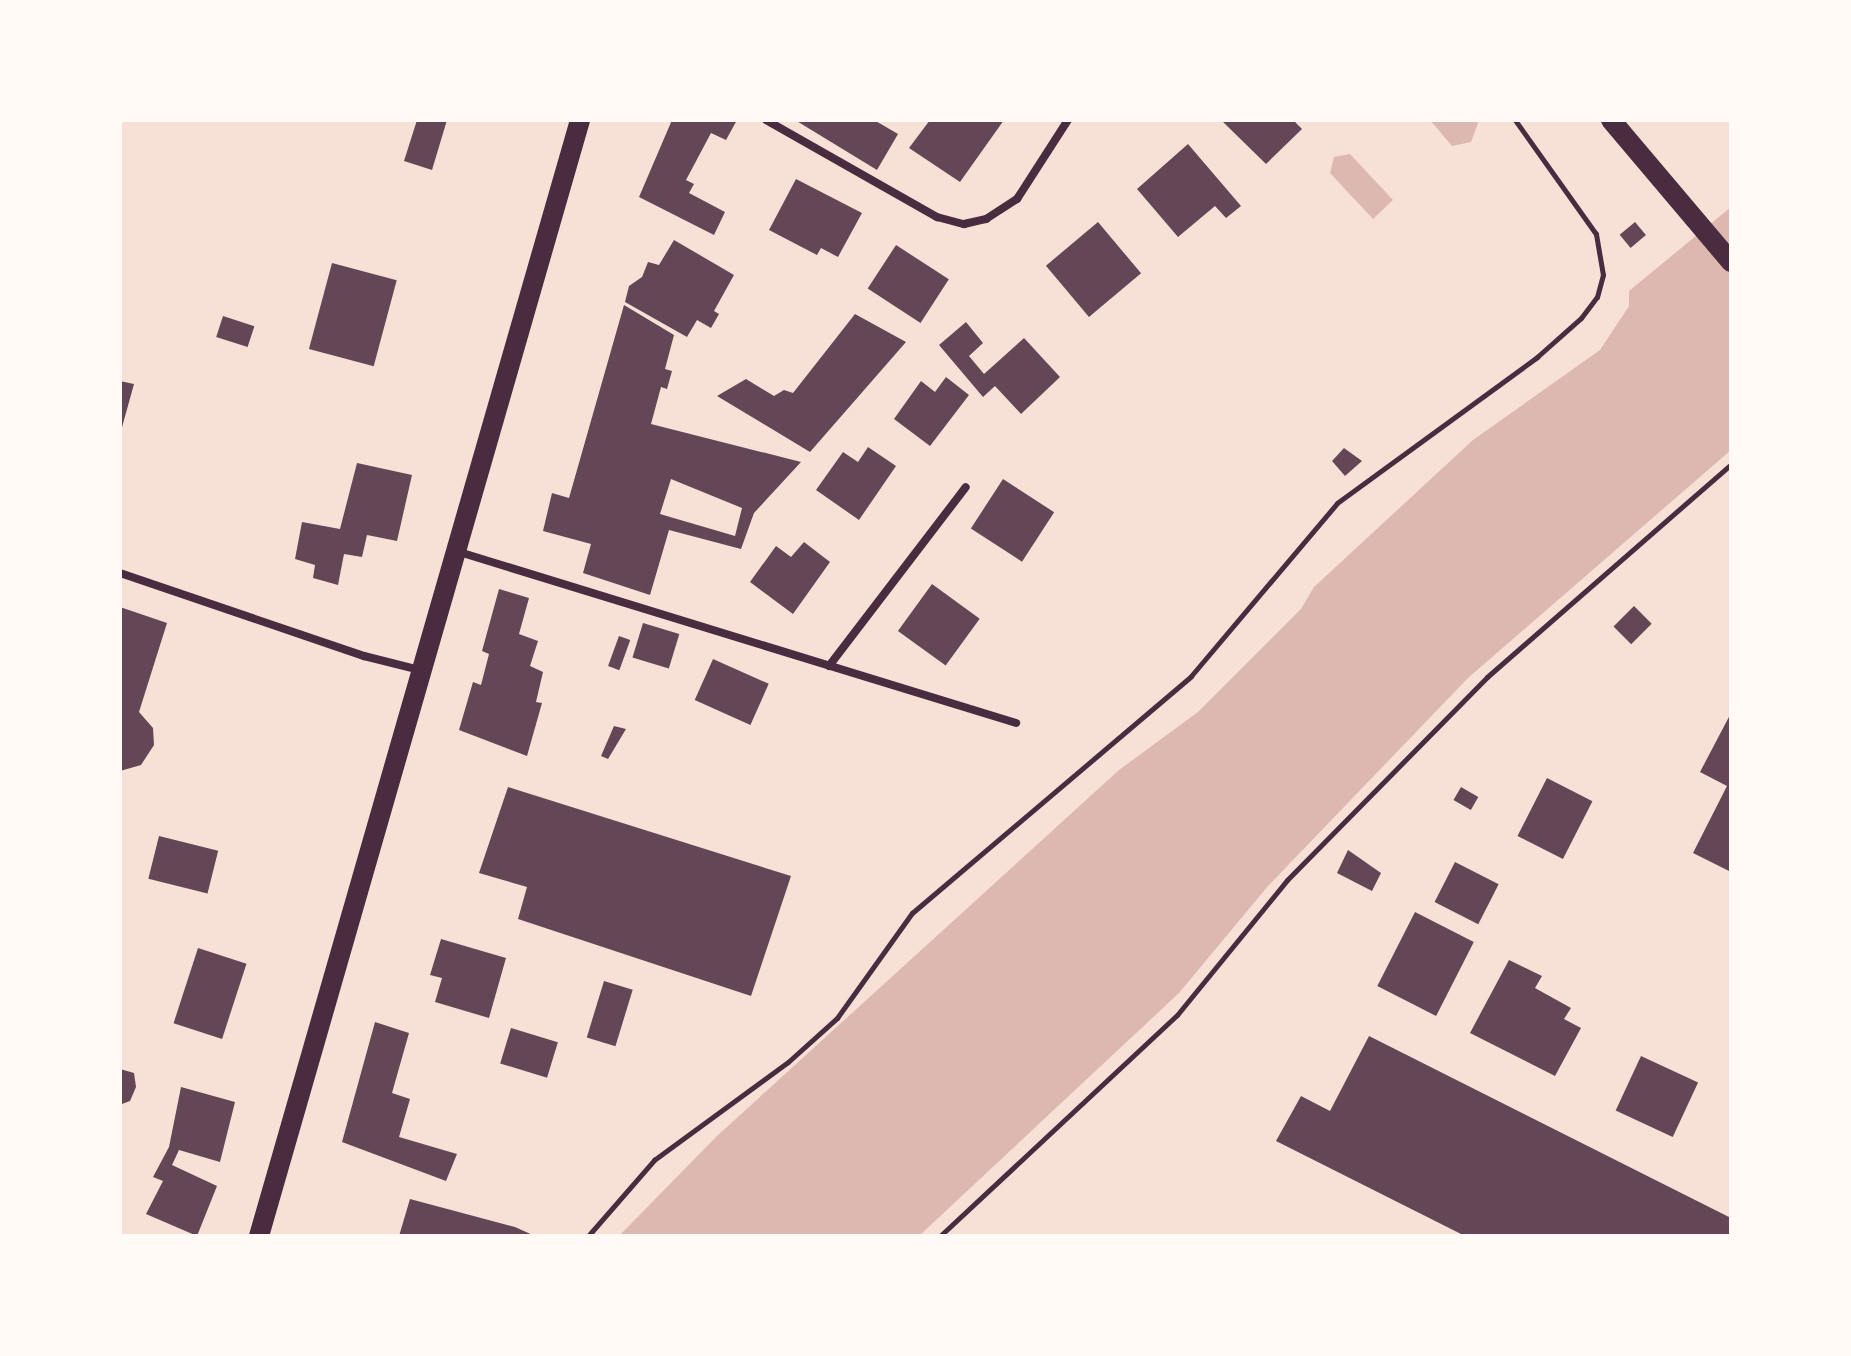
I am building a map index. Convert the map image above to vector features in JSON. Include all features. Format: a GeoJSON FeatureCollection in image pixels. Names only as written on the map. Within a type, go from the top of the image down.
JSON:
{"type":"FeatureCollection","features":[{"type":"Feature","properties":{"kind":"main road"},"geometry":{"type":"LineString","coordinates":[[259,1236],[580,120]]}},
{"type":"Feature","properties":{"kind":"main road"},"geometry":{"type":"LineString","coordinates":[[1611,120],[1731,262]]}},
{"type":"Feature","properties":{"kind":"street"},"geometry":{"type":"LineString","coordinates":[[766,120],[937,217],[964,224],[986,219],[1017,199],[1068,120]]}},
{"type":"Feature","properties":{"kind":"street"},"geometry":{"type":"LineString","coordinates":[[829,666],[966,487]]}},
{"type":"Feature","properties":{"kind":"street"},"geometry":{"type":"LineString","coordinates":[[456,551],[1016,723]]}},
{"type":"Feature","properties":{"kind":"street"},"geometry":{"type":"LineString","coordinates":[[120,573],[364,656],[422,671]]}},
{"type":"Feature","properties":{"kind":"path"},"geometry":{"type":"LineString","coordinates":[[588,1236],[654,1160],[788,1062],[837,1018],[912,913],[1191,676],[1337,503],[1537,357],[1581,318],[1597,297],[1603,275],[1596,234],[1515,120]]}},
{"type":"Feature","properties":{"kind":"path"},"geometry":{"type":"LineString","coordinates":[[940,1236],[1177,1015],[1287,880],[1487,677],[1731,464]]}},
{"type":"Feature","properties":{"kind":"shaded area"},"geometry":{"type":"Polygon","coordinates":[[[1430,120],[1476,120],[1478,123],[1471,142],[1452,146],[1430,120]]]}},
{"type":"Feature","properties":{"kind":"shaded area"},"geometry":{"type":"Polygon","coordinates":[[[1350,154],[1393,200],[1373,219],[1330,173],[1334,157],[1350,154]]]}},
{"type":"Feature","properties":{"kind":"shaded area"},"geometry":{"type":"Polygon","coordinates":[[[1731,207],[1731,450],[1468,678],[1268,886],[1179,993],[919,1236],[619,1236],[717,1136],[1119,770],[1198,712],[1301,609],[1314,587],[1473,440],[1600,350],[1629,306],[1629,291],[1731,207]]]}},
{"type":"Feature","properties":{"kind":"building"},"geometry":{"type":"Polygon","coordinates":[[[417,120],[447,120],[432,170],[404,161],[417,120]]]}},
{"type":"Feature","properties":{"kind":"building"},"geometry":{"type":"Polygon","coordinates":[[[672,120],[737,120],[726,140],[711,133],[686,180],[694,184],[689,193],[725,212],[714,235],[639,197],[672,120]]]}},
{"type":"Feature","properties":{"kind":"building"},"geometry":{"type":"Polygon","coordinates":[[[795,120],[874,120],[898,134],[877,170],[795,120]]]}},
{"type":"Feature","properties":{"kind":"building"},"geometry":{"type":"Polygon","coordinates":[[[930,120],[1004,120],[960,182],[909,148],[930,120]]]}},
{"type":"Feature","properties":{"kind":"building"},"geometry":{"type":"Polygon","coordinates":[[[1221,120],[1293,120],[1302,129],[1266,164],[1221,120]]]}},
{"type":"Feature","properties":{"kind":"building"},"geometry":{"type":"Polygon","coordinates":[[[1188,144],[1241,206],[1226,218],[1215,206],[1178,237],[1137,189],[1188,144]]]}},
{"type":"Feature","properties":{"kind":"building"},"geometry":{"type":"Polygon","coordinates":[[[796,179],[862,213],[838,257],[821,248],[817,255],[769,230],[796,179]]]}},
{"type":"Feature","properties":{"kind":"building"},"geometry":{"type":"Polygon","coordinates":[[[1098,222],[1141,273],[1089,317],[1046,266],[1098,222]]]}},
{"type":"Feature","properties":{"kind":"building"},"geometry":{"type":"Polygon","coordinates":[[[1635,222],[1646,235],[1631,248],[1620,235],[1635,222]]]}},
{"type":"Feature","properties":{"kind":"building"},"geometry":{"type":"Polygon","coordinates":[[[674,240],[734,275],[714,311],[719,314],[711,328],[697,320],[687,337],[625,302],[629,286],[642,277],[648,262],[659,265],[674,240]]]}},
{"type":"Feature","properties":{"kind":"building"},"geometry":{"type":"Polygon","coordinates":[[[896,245],[949,279],[921,323],[868,289],[896,245]]]}},
{"type":"Feature","properties":{"kind":"building"},"geometry":{"type":"Polygon","coordinates":[[[332,263],[397,280],[374,366],[309,349],[332,263]]]}},
{"type":"Feature","properties":{"kind":"building"},"geometry":{"type":"Polygon","coordinates":[[[624,305],[674,335],[665,369],[672,371],[667,389],[661,387],[651,424],[801,462],[754,513],[741,549],[669,530],[650,595],[583,573],[591,544],[543,531],[552,493],[569,498],[624,305]],[[671,479],[660,514],[735,536],[742,508],[671,479]]]}},
{"type":"Feature","properties":{"kind":"building"},"geometry":{"type":"Polygon","coordinates":[[[855,314],[906,342],[810,452],[717,396],[746,379],[774,396],[784,390],[793,393],[855,314]]]}},
{"type":"Feature","properties":{"kind":"building"},"geometry":{"type":"Polygon","coordinates":[[[223,316],[254,326],[248,347],[216,337],[223,316]]]}},
{"type":"Feature","properties":{"kind":"building"},"geometry":{"type":"Polygon","coordinates":[[[966,322],[983,343],[969,356],[984,374],[1024,338],[1060,377],[1021,414],[995,386],[983,397],[939,345],[966,322]]]}},
{"type":"Feature","properties":{"kind":"building"},"geometry":{"type":"Polygon","coordinates":[[[946,377],[969,395],[930,446],[894,419],[921,381],[935,392],[946,377]]]}},
{"type":"Feature","properties":{"kind":"building"},"geometry":{"type":"Polygon","coordinates":[[[120,381],[134,384],[121,431],[120,431],[120,381]]]}},
{"type":"Feature","properties":{"kind":"building"},"geometry":{"type":"Polygon","coordinates":[[[868,447],[896,466],[859,520],[816,490],[843,452],[858,462],[868,447]]]}},
{"type":"Feature","properties":{"kind":"building"},"geometry":{"type":"Polygon","coordinates":[[[1344,448],[1362,461],[1345,476],[1332,461],[1344,448]]]}},
{"type":"Feature","properties":{"kind":"building"},"geometry":{"type":"Polygon","coordinates":[[[357,463],[412,475],[397,541],[367,535],[362,557],[344,554],[338,585],[313,578],[315,565],[295,559],[302,522],[340,529],[357,463]]]}},
{"type":"Feature","properties":{"kind":"building"},"geometry":{"type":"Polygon","coordinates":[[[1003,479],[1054,512],[1022,562],[971,528],[1003,479]]]}},
{"type":"Feature","properties":{"kind":"building"},"geometry":{"type":"Polygon","coordinates":[[[804,542],[830,562],[793,614],[750,582],[776,546],[791,557],[804,542]]]}},
{"type":"Feature","properties":{"kind":"building"},"geometry":{"type":"Polygon","coordinates":[[[932,584],[980,619],[946,666],[898,631],[932,584]]]}},
{"type":"Feature","properties":{"kind":"building"},"geometry":{"type":"Polygon","coordinates":[[[499,589],[529,598],[519,634],[538,641],[530,666],[543,672],[536,702],[542,703],[527,756],[459,730],[473,682],[481,685],[489,654],[482,651],[499,589]]]}},
{"type":"Feature","properties":{"kind":"building"},"geometry":{"type":"Polygon","coordinates":[[[1634,606],[1652,624],[1631,644],[1613,627],[1634,606]]]}},
{"type":"Feature","properties":{"kind":"building"},"geometry":{"type":"Polygon","coordinates":[[[120,607],[167,623],[139,712],[153,728],[154,745],[141,765],[120,771],[120,607]]]}},
{"type":"Feature","properties":{"kind":"building"},"geometry":{"type":"Polygon","coordinates":[[[643,623],[679,634],[669,669],[632,657],[643,623]]]}},
{"type":"Feature","properties":{"kind":"building"},"geometry":{"type":"Polygon","coordinates":[[[619,636],[630,640],[619,670],[608,666],[619,636]]]}},
{"type":"Feature","properties":{"kind":"building"},"geometry":{"type":"Polygon","coordinates":[[[713,659],[769,684],[750,725],[695,700],[713,659]]]}},
{"type":"Feature","properties":{"kind":"building"},"geometry":{"type":"Polygon","coordinates":[[[1731,713],[1731,872],[1693,853],[1727,786],[1700,772],[1731,713]]]}},
{"type":"Feature","properties":{"kind":"building"},"geometry":{"type":"Polygon","coordinates":[[[614,726],[626,729],[608,759],[601,756],[614,726]]]}},
{"type":"Feature","properties":{"kind":"building"},"geometry":{"type":"Polygon","coordinates":[[[1547,778],[1592,801],[1563,859],[1517,836],[1547,778]]]}},
{"type":"Feature","properties":{"kind":"building"},"geometry":{"type":"Polygon","coordinates":[[[508,787],[791,876],[751,996],[518,919],[527,887],[479,873],[508,787]]]}},
{"type":"Feature","properties":{"kind":"building"},"geometry":{"type":"Polygon","coordinates":[[[1461,787],[1478,797],[1471,810],[1454,800],[1461,787]]]}},
{"type":"Feature","properties":{"kind":"building"},"geometry":{"type":"Polygon","coordinates":[[[159,836],[218,851],[208,893],[148,879],[159,836]]]}},
{"type":"Feature","properties":{"kind":"building"},"geometry":{"type":"Polygon","coordinates":[[[1348,850],[1381,873],[1372,891],[1337,873],[1348,850]]]}},
{"type":"Feature","properties":{"kind":"building"},"geometry":{"type":"Polygon","coordinates":[[[1455,862],[1499,884],[1478,924],[1435,902],[1455,862]]]}},
{"type":"Feature","properties":{"kind":"building"},"geometry":{"type":"Polygon","coordinates":[[[1415,912],[1474,942],[1436,1016],[1377,986],[1415,912]]]}},
{"type":"Feature","properties":{"kind":"building"},"geometry":{"type":"Polygon","coordinates":[[[441,939],[506,958],[489,1018],[435,1002],[442,978],[430,975],[441,939]]]}},
{"type":"Feature","properties":{"kind":"building"},"geometry":{"type":"Polygon","coordinates":[[[198,948],[247,964],[222,1039],[174,1023],[198,948]]]}},
{"type":"Feature","properties":{"kind":"building"},"geometry":{"type":"Polygon","coordinates":[[[1509,960],[1542,976],[1535,988],[1571,1008],[1564,1019],[1581,1028],[1555,1076],[1470,1033],[1509,960]]]}},
{"type":"Feature","properties":{"kind":"building"},"geometry":{"type":"Polygon","coordinates":[[[604,981],[633,990],[615,1046],[587,1037],[604,981]]]}},
{"type":"Feature","properties":{"kind":"building"},"geometry":{"type":"Polygon","coordinates":[[[375,1022],[409,1033],[392,1093],[410,1099],[399,1137],[457,1154],[446,1181],[342,1142],[375,1022]]]}},
{"type":"Feature","properties":{"kind":"building"},"geometry":{"type":"Polygon","coordinates":[[[511,1028],[558,1042],[547,1078],[500,1063],[511,1028]]]}},
{"type":"Feature","properties":{"kind":"building"},"geometry":{"type":"Polygon","coordinates":[[[1369,1036],[1731,1218],[1731,1236],[1465,1236],[1276,1141],[1301,1096],[1330,1111],[1369,1036]]]}},
{"type":"Feature","properties":{"kind":"building"},"geometry":{"type":"Polygon","coordinates":[[[1641,1056],[1698,1083],[1673,1137],[1616,1110],[1641,1056]]]}},
{"type":"Feature","properties":{"kind":"building"},"geometry":{"type":"Polygon","coordinates":[[[120,1069],[134,1073],[136,1087],[130,1101],[122,1104],[120,1069]]]}},
{"type":"Feature","properties":{"kind":"building"},"geometry":{"type":"Polygon","coordinates":[[[181,1087],[235,1102],[220,1162],[179,1150],[172,1165],[217,1186],[197,1236],[146,1214],[163,1181],[153,1177],[169,1147],[181,1087]]]}},
{"type":"Feature","properties":{"kind":"building"},"geometry":{"type":"Polygon","coordinates":[[[410,1199],[515,1227],[535,1236],[399,1236],[410,1199]]]}}]}
